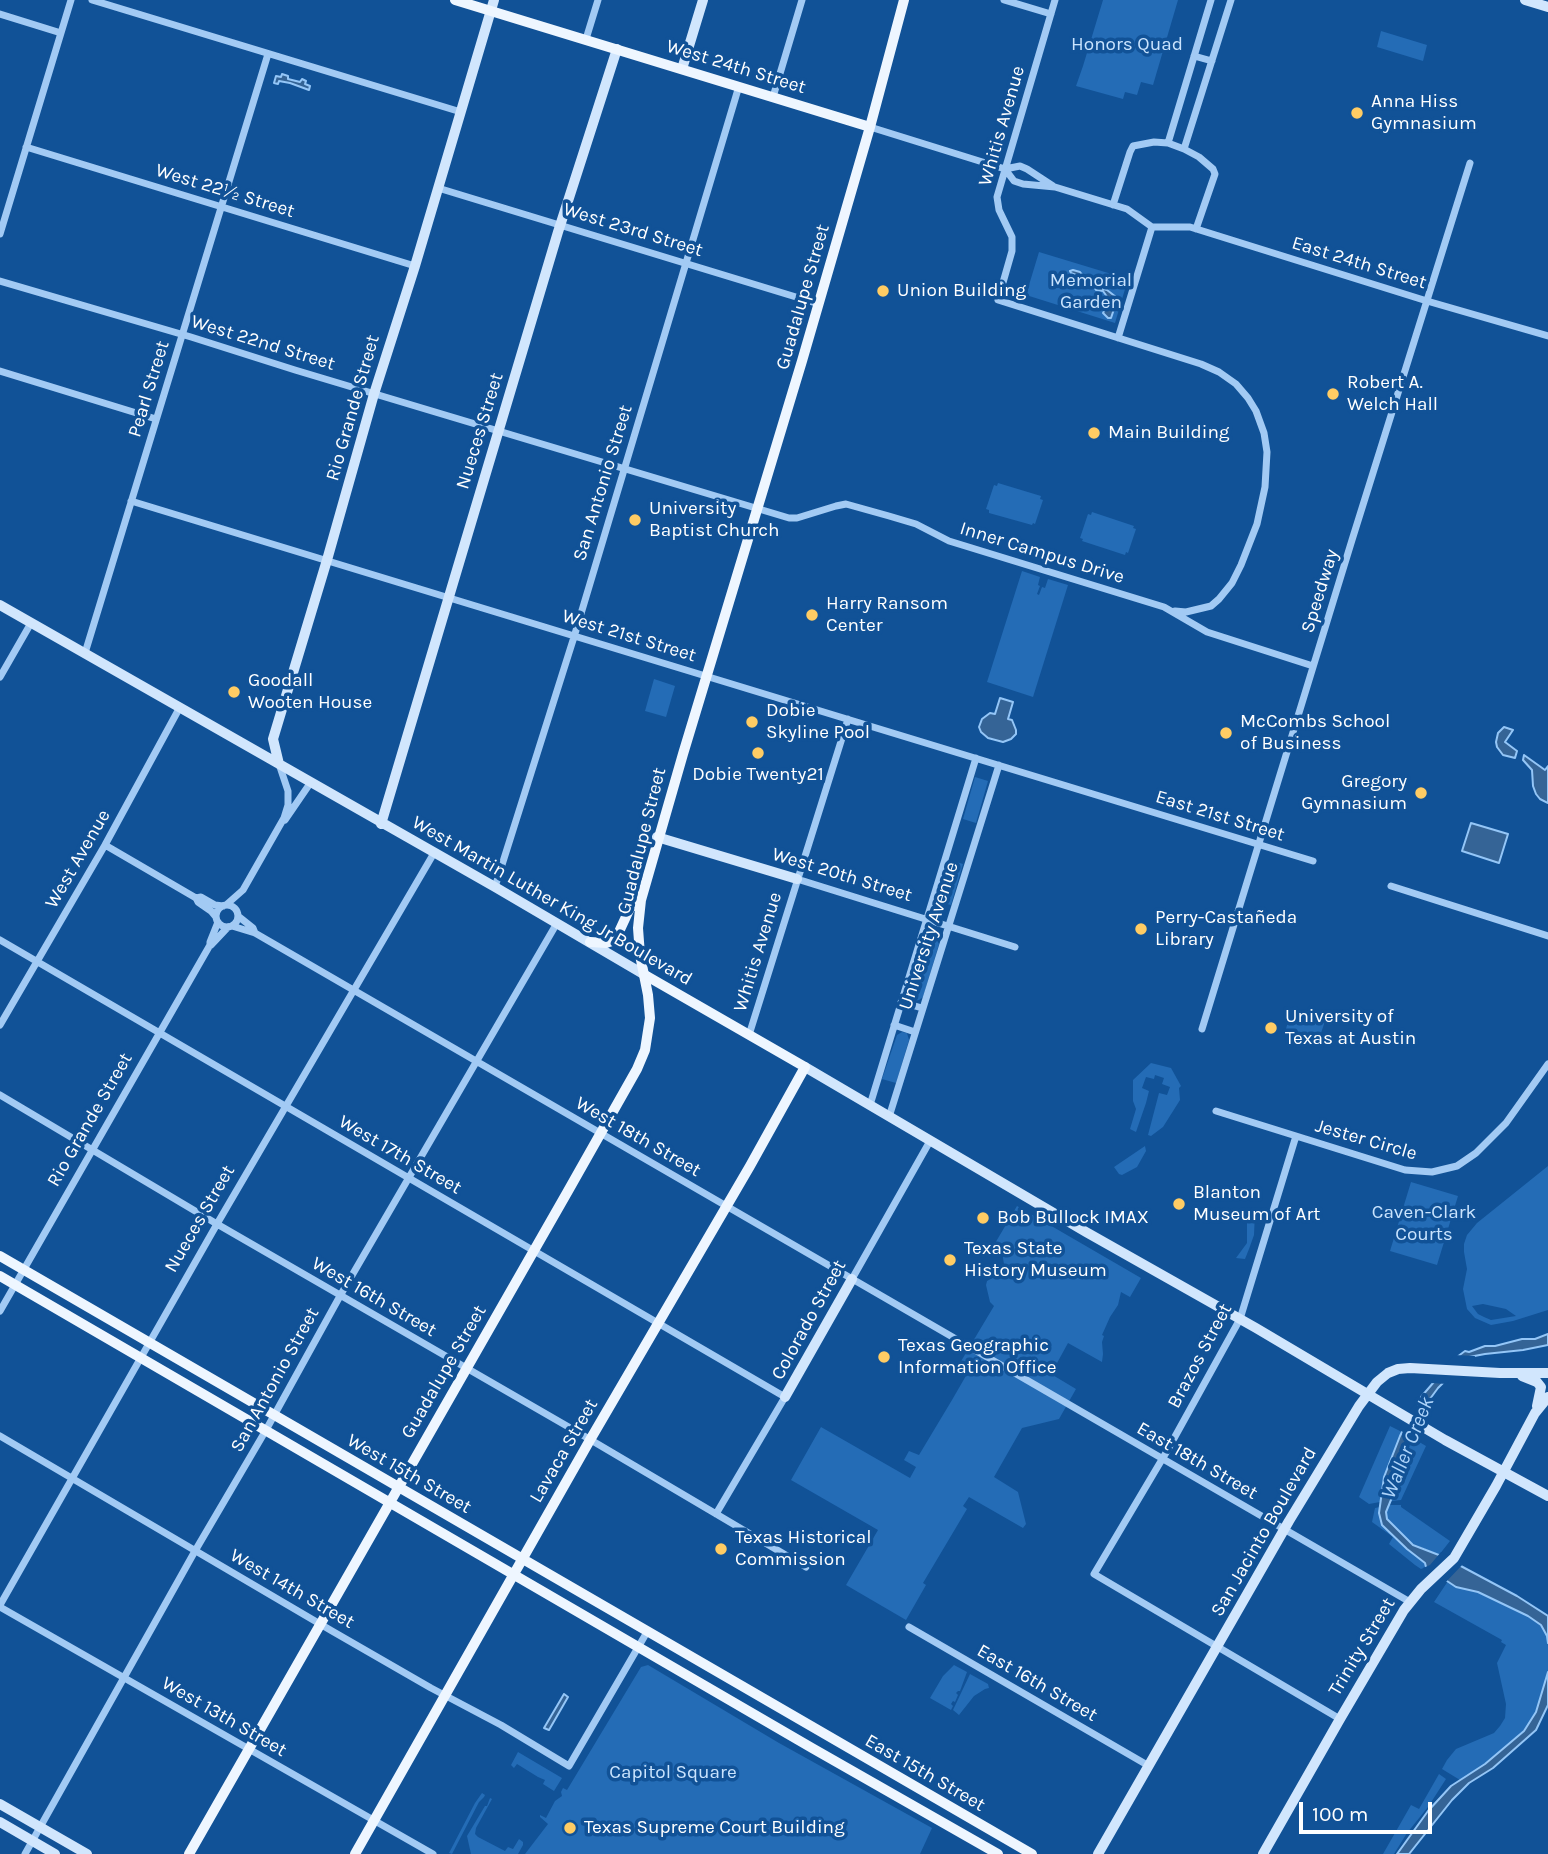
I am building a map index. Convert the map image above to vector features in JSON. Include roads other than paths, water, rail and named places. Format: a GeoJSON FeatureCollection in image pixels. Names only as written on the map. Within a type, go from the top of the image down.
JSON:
{"type":"FeatureCollection","features":[{"type":"Feature","properties":{"kind":"main road","name":"West 24th Street"},"geometry":{"type":"LineString","coordinates":[[455,0],[492,5],[586,39],[870,127]]}},
{"type":"Feature","properties":{"kind":"main road"},"geometry":{"type":"LineString","coordinates":[[682,69],[703,0]]}},
{"type":"Feature","properties":{"kind":"main road","name":"Guadalupe Street"},"geometry":{"type":"LineString","coordinates":[[189,1854],[534,1251],[637,1069],[645,1050],[650,1018],[640,955],[640,900],[819,304],[904,0]]}},
{"type":"Feature","properties":{"kind":"main road"},"geometry":{"type":"LineString","coordinates":[[1525,0],[1548,7]]}},
{"type":"Feature","properties":{"kind":"main road","name":"Rio Grande Street"},"geometry":{"type":"LineString","coordinates":[[279,764],[272,739],[492,5]]}},
{"type":"Feature","properties":{"kind":"main road","name":"Nueces Street"},"geometry":{"type":"LineString","coordinates":[[381,824],[498,430],[617,49]]}},
{"type":"Feature","properties":{"kind":"main road","name":"West Martin Luther King Jr Boulevard"},"geometry":{"type":"LineString","coordinates":[[0,605],[495,887],[1445,1440],[1548,1496]]}},
{"type":"Feature","properties":{"kind":"main road","name":"West 20th Street"},"geometry":{"type":"LineString","coordinates":[[657,837],[797,879]]}},
{"type":"Feature","properties":{"kind":"main road"},"geometry":{"type":"LineString","coordinates":[[590,942],[612,941],[630,908],[640,900]]}},
{"type":"Feature","properties":{"kind":"main road","name":"Lavaca Street"},"geometry":{"type":"LineString","coordinates":[[355,1854],[805,1067]]}},
{"type":"Feature","properties":{"kind":"main road","name":"West 15th Street"},"geometry":{"type":"LineString","coordinates":[[0,1256],[802,1721]]}},
{"type":"Feature","properties":{"kind":"main road","name":"West 15th Street"},"geometry":{"type":"LineString","coordinates":[[0,1276],[793,1737]]}},
{"type":"Feature","properties":{"kind":"main road","name":"Colorado Street"},"geometry":{"type":"LineString","coordinates":[[785,1397],[852,1279]]}},
{"type":"Feature","properties":{"kind":"main road","name":"San Jacinto Boulevard"},"geometry":{"type":"LineString","coordinates":[[1098,1854],[1284,1529],[1367,1393],[1381,1378],[1398,1369],[1424,1368],[1548,1373]]}},
{"type":"Feature","properties":{"kind":"main road"},"geometry":{"type":"LineString","coordinates":[[1511,1373],[1530,1378],[1541,1387],[1535,1413]]}},
{"type":"Feature","properties":{"kind":"main road","name":"Trinity Street"},"geometry":{"type":"LineString","coordinates":[[1263,1854],[1410,1602],[1454,1558],[1535,1413],[1548,1397]]}},
{"type":"Feature","properties":{"kind":"main road"},"geometry":{"type":"LineString","coordinates":[[793,1737],[802,1721]]}},
{"type":"Feature","properties":{"kind":"main road","name":"East 15th Street"},"geometry":{"type":"LineString","coordinates":[[802,1721],[1032,1854]]}},
{"type":"Feature","properties":{"kind":"main road","name":"East 15th Street"},"geometry":{"type":"LineString","coordinates":[[793,1737],[998,1854]]}},
{"type":"Feature","properties":{"kind":"main road"},"geometry":{"type":"LineString","coordinates":[[0,1804],[87,1854]]}},
{"type":"Feature","properties":{"kind":"main road"},"geometry":{"type":"LineString","coordinates":[[0,1822],[55,1854]]}},
{"type":"Feature","properties":{"kind":"street"},"geometry":{"type":"LineString","coordinates":[[0,234],[71,0]]}},
{"type":"Feature","properties":{"kind":"street"},"geometry":{"type":"LineString","coordinates":[[92,0],[461,112]]}},
{"type":"Feature","properties":{"kind":"street"},"geometry":{"type":"LineString","coordinates":[[586,39],[598,0]]}},
{"type":"Feature","properties":{"kind":"street"},"geometry":{"type":"LineString","coordinates":[[773,97],[802,0]]}},
{"type":"Feature","properties":{"kind":"street"},"geometry":{"type":"LineString","coordinates":[[1004,0],[1051,14]]}},
{"type":"Feature","properties":{"kind":"street","name":"Whitis Avenue"},"geometry":{"type":"LineString","coordinates":[[1055,0],[997,197],[999,209],[1012,237],[1012,251],[998,300],[1118,338]]}},
{"type":"Feature","properties":{"kind":"street"},"geometry":{"type":"LineString","coordinates":[[1168,144],[1211,0]]}},
{"type":"Feature","properties":{"kind":"street"},"geometry":{"type":"LineString","coordinates":[[1184,149],[1231,0]]}},
{"type":"Feature","properties":{"kind":"street"},"geometry":{"type":"LineString","coordinates":[[0,14],[61,33]]}},
{"type":"Feature","properties":{"kind":"street","name":"Pearl Street"},"geometry":{"type":"LineString","coordinates":[[85,653],[268,54]]}},
{"type":"Feature","properties":{"kind":"street"},"geometry":{"type":"LineString","coordinates":[[1194,56],[1212,61]]}},
{"type":"Feature","properties":{"kind":"street","name":"San Antonio Street"},"geometry":{"type":"LineString","coordinates":[[495,887],[574,637],[739,86]]}},
{"type":"Feature","properties":{"kind":"street","name":"West 24th Street"},"geometry":{"type":"LineString","coordinates":[[870,127],[1005,169],[1020,166],[1055,187]]}},
{"type":"Feature","properties":{"kind":"street"},"geometry":{"type":"LineString","coordinates":[[1113,205],[1133,146],[1154,142],[1168,144],[1199,157],[1215,174],[1196,229]]}},
{"type":"Feature","properties":{"kind":"street","name":"West 22½ Street"},"geometry":{"type":"LineString","coordinates":[[26,147],[415,266]]}},
{"type":"Feature","properties":{"kind":"street","name":"Speedway"},"geometry":{"type":"LineString","coordinates":[[1202,1029],[1469,163]]}},
{"type":"Feature","properties":{"kind":"street","name":"West 24th Street"},"geometry":{"type":"LineString","coordinates":[[1005,169],[1014,181],[1055,187],[1113,205],[1133,212],[1156,228]]}},
{"type":"Feature","properties":{"kind":"street","name":"West 23rd Street"},"geometry":{"type":"LineString","coordinates":[[438,188],[819,304]]}},
{"type":"Feature","properties":{"kind":"street","name":"East 24th Street"},"geometry":{"type":"LineString","coordinates":[[1156,228],[1182,226],[1196,229],[1548,336]]}},
{"type":"Feature","properties":{"kind":"street"},"geometry":{"type":"LineString","coordinates":[[1156,228],[1118,338],[1201,364],[1229,379],[1242,391],[1256,411],[1265,440],[1267,469],[1257,524],[1232,583],[1211,606],[1186,612],[1164,607]]}},
{"type":"Feature","properties":{"kind":"street","name":"West 22nd Street"},"geometry":{"type":"LineString","coordinates":[[0,281],[758,509]]}},
{"type":"Feature","properties":{"kind":"street"},"geometry":{"type":"LineString","coordinates":[[0,371],[156,419]]}},
{"type":"Feature","properties":{"kind":"street","name":"West 21st Street"},"geometry":{"type":"LineString","coordinates":[[131,501],[1118,801]]}},
{"type":"Feature","properties":{"kind":"street","name":"Inner Campus Drive"},"geometry":{"type":"LineString","coordinates":[[758,509],[797,519],[836,506],[851,505],[916,524],[949,541],[1164,607],[1207,632],[1314,666]]}},
{"type":"Feature","properties":{"kind":"street"},"geometry":{"type":"LineString","coordinates":[[0,677],[32,623]]}},
{"type":"Feature","properties":{"kind":"street","name":"West Avenue"},"geometry":{"type":"LineString","coordinates":[[0,1025],[106,845],[180,707]]}},
{"type":"Feature","properties":{"kind":"street","name":"Whitis Avenue"},"geometry":{"type":"LineString","coordinates":[[749,1035],[848,719]]}},
{"type":"Feature","properties":{"kind":"street","name":"University Avenue"},"geometry":{"type":"LineString","coordinates":[[870,1105],[976,758]]}},
{"type":"Feature","properties":{"kind":"street","name":"Rio Grande Street"},"geometry":{"type":"LineString","coordinates":[[279,764],[289,796],[281,826]]}},
{"type":"Feature","properties":{"kind":"street","name":"University Avenue"},"geometry":{"type":"LineString","coordinates":[[889,1117],[999,765]]}},
{"type":"Feature","properties":{"kind":"street","name":"Rio Grande Street"},"geometry":{"type":"LineString","coordinates":[[225,906],[243,890],[311,782]]}},
{"type":"Feature","properties":{"kind":"street","name":"East 21st Street"},"geometry":{"type":"LineString","coordinates":[[1118,801],[1313,861]]}},
{"type":"Feature","properties":{"kind":"street"},"geometry":{"type":"LineString","coordinates":[[106,845],[196,898],[211,911],[222,926],[230,927],[237,922],[238,914],[231,906],[215,905],[196,898]]}},
{"type":"Feature","properties":{"kind":"street","name":"Nueces Street"},"geometry":{"type":"LineString","coordinates":[[0,1606],[140,1357],[434,853]]}},
{"type":"Feature","properties":{"kind":"street","name":"West 20th Street"},"geometry":{"type":"LineString","coordinates":[[797,879],[1015,947]]}},
{"type":"Feature","properties":{"kind":"street"},"geometry":{"type":"LineString","coordinates":[[1391,886],[1548,936]]}},
{"type":"Feature","properties":{"kind":"street","name":"Rio Grande Street"},"geometry":{"type":"LineString","coordinates":[[238,914],[243,890]]}},
{"type":"Feature","properties":{"kind":"street"},"geometry":{"type":"LineString","coordinates":[[217,920],[219,909],[225,906]]}},
{"type":"Feature","properties":{"kind":"street","name":"West 18th Street"},"geometry":{"type":"LineString","coordinates":[[238,914],[255,933]]}},
{"type":"Feature","properties":{"kind":"street","name":"Rio Grande Street"},"geometry":{"type":"LineString","coordinates":[[0,1311],[210,945],[217,920]]}},
{"type":"Feature","properties":{"kind":"street","name":"San Antonio Street"},"geometry":{"type":"LineString","coordinates":[[24,1854],[340,1296],[557,923]]}},
{"type":"Feature","properties":{"kind":"street","name":"Rio Grande Street"},"geometry":{"type":"LineString","coordinates":[[210,945],[230,927]]}},
{"type":"Feature","properties":{"kind":"street","name":"West 18th Street"},"geometry":{"type":"LineString","coordinates":[[230,927],[255,933],[1006,1368]]}},
{"type":"Feature","properties":{"kind":"street","name":"West 17th Street"},"geometry":{"type":"LineString","coordinates":[[0,940],[785,1397]]}},
{"type":"Feature","properties":{"kind":"street"},"geometry":{"type":"LineString","coordinates":[[901,1002],[922,1008]]}},
{"type":"Feature","properties":{"kind":"street"},"geometry":{"type":"LineString","coordinates":[[894,1026],[915,1032]]}},
{"type":"Feature","properties":{"kind":"street","name":"Jester Circle"},"geometry":{"type":"LineString","coordinates":[[1216,1111],[1405,1170],[1432,1172],[1457,1166],[1476,1153],[1515,1111],[1548,1064]]}},
{"type":"Feature","properties":{"kind":"street","name":"West 16th Street"},"geometry":{"type":"LineString","coordinates":[[0,1096],[806,1567]]}},
{"type":"Feature","properties":{"kind":"street","name":"Brazos Street"},"geometry":{"type":"LineString","coordinates":[[1217,1646],[1094,1574],[1162,1460],[1240,1319],[1296,1136]]}},
{"type":"Feature","properties":{"kind":"street","name":"Colorado Street"},"geometry":{"type":"LineString","coordinates":[[852,1279],[930,1141]]}},
{"type":"Feature","properties":{"kind":"street","name":"East 18th Street"},"geometry":{"type":"LineString","coordinates":[[1006,1368],[1410,1602]]}},
{"type":"Feature","properties":{"kind":"street","name":"Colorado Street"},"geometry":{"type":"LineString","coordinates":[[716,1514],[785,1397]]}},
{"type":"Feature","properties":{"kind":"street","name":"West 14th Street"},"geometry":{"type":"LineString","coordinates":[[0,1436],[569,1766],[639,1647]]}},
{"type":"Feature","properties":{"kind":"street","name":"West 13th Street"},"geometry":{"type":"LineString","coordinates":[[0,1606],[433,1854]]}},
{"type":"Feature","properties":{"kind":"street","name":"East 16th Street"},"geometry":{"type":"LineString","coordinates":[[909,1627],[1150,1766]]}},
{"type":"Feature","properties":{"kind":"street"},"geometry":{"type":"LineString","coordinates":[[639,1647],[647,1632]]}},
{"type":"Feature","properties":{"kind":"street"},"geometry":{"type":"LineString","coordinates":[[1217,1646],[1340,1719]]}},
{"type":"Feature","properties":{"kind":"street"},"geometry":{"type":"LineString","coordinates":[[949,1826],[957,1811]]}},
{"type":"Feature","properties":{"kind":"place","name":"Anna Hiss Gymnasium"},"geometry":{"type":"Point","coordinates":[1357,113]}},
{"type":"Feature","properties":{"kind":"place","name":"Union Building"},"geometry":{"type":"Point","coordinates":[883,291]}},
{"type":"Feature","properties":{"kind":"place","name":"Robert A. Welch Hall"},"geometry":{"type":"Point","coordinates":[1333,394]}},
{"type":"Feature","properties":{"kind":"place","name":"Main Building"},"geometry":{"type":"Point","coordinates":[1094,433]}},
{"type":"Feature","properties":{"kind":"place","name":"University Baptist Church"},"geometry":{"type":"Point","coordinates":[635,520]}},
{"type":"Feature","properties":{"kind":"place","name":"Harry Ransom Center"},"geometry":{"type":"Point","coordinates":[812,615]}},
{"type":"Feature","properties":{"kind":"place","name":"Goodall Wooten House"},"geometry":{"type":"Point","coordinates":[234,692]}},
{"type":"Feature","properties":{"kind":"place","name":"Dobie Skyline Pool"},"geometry":{"type":"Point","coordinates":[752,722]}},
{"type":"Feature","properties":{"kind":"place","name":"McCombs School of Business"},"geometry":{"type":"Point","coordinates":[1226,733]}},
{"type":"Feature","properties":{"kind":"place","name":"Dobie Twenty21"},"geometry":{"type":"Point","coordinates":[758,753]}},
{"type":"Feature","properties":{"kind":"place","name":"Gregory Gymnasium"},"geometry":{"type":"Point","coordinates":[1421,793]}},
{"type":"Feature","properties":{"kind":"place","name":"Perry-Castañeda Library"},"geometry":{"type":"Point","coordinates":[1141,929]}},
{"type":"Feature","properties":{"kind":"place","name":"University of Texas at Austin"},"geometry":{"type":"Point","coordinates":[1271,1028]}},
{"type":"Feature","properties":{"kind":"place","name":"Blanton Museum of Art"},"geometry":{"type":"Point","coordinates":[1179,1204]}},
{"type":"Feature","properties":{"kind":"place","name":"Bob Bullock IMAX"},"geometry":{"type":"Point","coordinates":[983,1218]}},
{"type":"Feature","properties":{"kind":"place","name":"Texas State History Museum"},"geometry":{"type":"Point","coordinates":[950,1260]}},
{"type":"Feature","properties":{"kind":"place","name":"Texas Geographic Information Office"},"geometry":{"type":"Point","coordinates":[884,1357]}},
{"type":"Feature","properties":{"kind":"place","name":"Texas Historical Commission"},"geometry":{"type":"Point","coordinates":[721,1549]}},
{"type":"Feature","properties":{"kind":"place","name":"Texas Supreme Court Building"},"geometry":{"type":"Point","coordinates":[570,1828]}},
{"type":"Feature","properties":{"kind":"park label","name":"Honors Quad"},"geometry":{"type":"Point","coordinates":[1127,45]}},
{"type":"Feature","properties":{"kind":"park label","name":"Memorial Garden"},"geometry":{"type":"Point","coordinates":[1091,292]}},
{"type":"Feature","properties":{"kind":"park label","name":"Caven-Clark Courts"},"geometry":{"type":"Point","coordinates":[1424,1224]}},
{"type":"Feature","properties":{"kind":"park label","name":"Capitol Square"},"geometry":{"type":"Point","coordinates":[673,1773]}},
{"type":"Feature","properties":{"kind":"water label","name":"Waller Creek"},"geometry":{"type":"Point","coordinates":[1408,1448]}}]}
